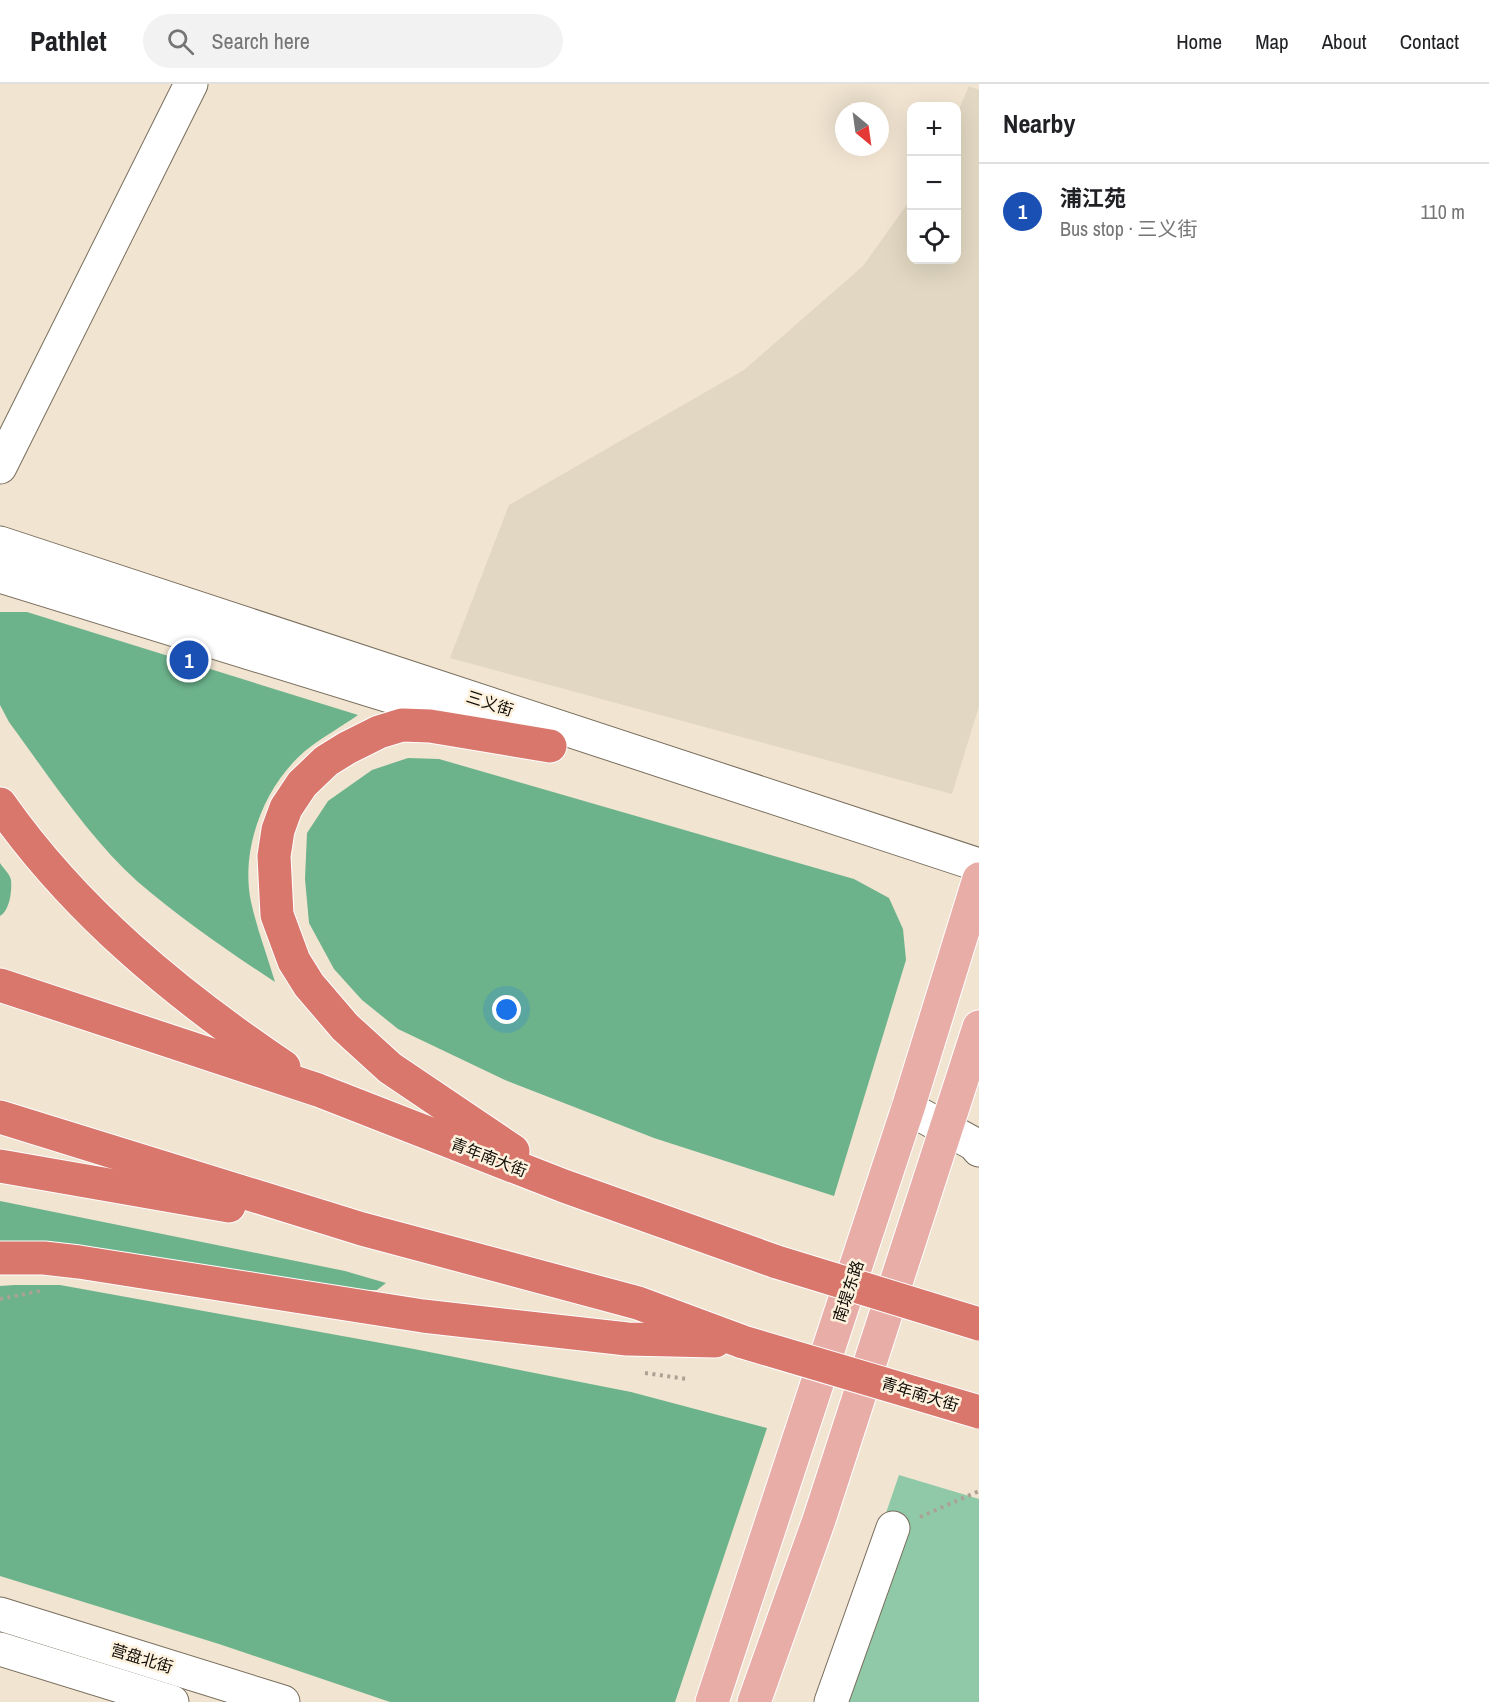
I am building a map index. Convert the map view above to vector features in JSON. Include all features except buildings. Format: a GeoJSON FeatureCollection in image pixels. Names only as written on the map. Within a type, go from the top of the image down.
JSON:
{"type":"FeatureCollection","features":[{"type":"Feature","properties":{"kind":"highway"},"geometry":{"type":"LineString","coordinates":[[550,746],[430,726],[402,725],[379,732],[346,747],[326,761],[302,784],[286,808],[278,830],[274,856],[274,890],[277,915],[294,961],[309,985],[345,1027],[390,1068],[564,1186]]}},
{"type":"Feature","properties":{"kind":"highway"},"geometry":{"type":"LineString","coordinates":[[0,804],[23,837],[86,907],[138,957],[236,1035],[318,1090]]}},
{"type":"Feature","properties":{"kind":"highway","name":"青年南大街"},"geometry":{"type":"LineString","coordinates":[[0,986],[318,1090],[564,1186],[777,1262],[979,1324]]}},
{"type":"Feature","properties":{"kind":"highway","name":"青年南大街"},"geometry":{"type":"LineString","coordinates":[[0,1117],[362,1229],[638,1303],[743,1342],[979,1412]]}},
{"type":"Feature","properties":{"kind":"highway"},"geometry":{"type":"LineString","coordinates":[[0,1167],[362,1229]]}},
{"type":"Feature","properties":{"kind":"highway"},"geometry":{"type":"LineString","coordinates":[[0,1258],[44,1258],[79,1262],[423,1316],[627,1339],[743,1342]]}},
{"type":"Feature","properties":{"kind":"main road","name":"南堤东路"},"geometry":{"type":"LineString","coordinates":[[712,1702],[908,1108],[978,880]]}},
{"type":"Feature","properties":{"kind":"main road"},"geometry":{"type":"LineString","coordinates":[[754,1702],[819,1520],[979,1027]]}},
{"type":"Feature","properties":{"kind":"street"},"geometry":{"type":"LineString","coordinates":[[0,467],[191,84]]}},
{"type":"Feature","properties":{"kind":"street","name":"三义街"},"geometry":{"type":"LineString","coordinates":[[0,543],[978,880]]}},
{"type":"Feature","properties":{"kind":"street","name":"三义街"},"geometry":{"type":"LineString","coordinates":[[0,576],[978,880]]}},
{"type":"Feature","properties":{"kind":"street"},"geometry":{"type":"LineString","coordinates":[[908,1108],[974,1144],[979,1150]]}},
{"type":"Feature","properties":{"kind":"street"},"geometry":{"type":"LineString","coordinates":[[831,1702],[893,1528]]}},
{"type":"Feature","properties":{"kind":"street","name":"营盘北街"},"geometry":{"type":"LineString","coordinates":[[0,1614],[284,1702]]}},
{"type":"Feature","properties":{"kind":"street","name":"营盘北街"},"geometry":{"type":"LineString","coordinates":[[0,1649],[172,1702]]}},
{"type":"Feature","properties":{"kind":"path"},"geometry":{"type":"LineString","coordinates":[[893,1528],[979,1491]]}},
{"type":"Feature","properties":{"kind":"shaded area"},"geometry":{"type":"Polygon","coordinates":[[[969,86],[979,90],[979,706],[952,794],[450,658],[509,505],[744,370],[863,266],[907,205],[907,264],[961,264],[961,105],[969,86]]]}},
{"type":"Feature","properties":{"kind":"green space"},"geometry":{"type":"Polygon","coordinates":[[[0,612],[27,612],[358,715],[311,746],[290,765],[267,800],[258,820],[252,840],[248,882],[253,912],[275,982],[205,934],[138,882],[103,846],[54,784],[9,722],[0,705],[0,612]]]}},
{"type":"Feature","properties":{"kind":"green space"},"geometry":{"type":"Polygon","coordinates":[[[408,758],[439,759],[854,879],[889,898],[903,929],[906,960],[834,1196],[654,1138],[505,1080],[398,1029],[362,1000],[334,969],[309,923],[305,879],[307,833],[328,801],[372,770],[408,758]]]}},
{"type":"Feature","properties":{"kind":"green space"},"geometry":{"type":"Polygon","coordinates":[[[0,863],[11,880],[11,895],[6,909],[0,916],[0,863]]]}},
{"type":"Feature","properties":{"kind":"green space"},"geometry":{"type":"Polygon","coordinates":[[[0,1201],[345,1271],[386,1283],[377,1290],[329,1290],[0,1244],[0,1201]]]}},
{"type":"Feature","properties":{"kind":"green space"},"geometry":{"type":"Polygon","coordinates":[[[60,1285],[414,1349],[631,1392],[767,1428],[675,1702],[390,1702],[219,1644],[0,1576],[0,1286],[60,1285]]]}},
{"type":"Feature","properties":{"kind":"green space"},"geometry":{"type":"Polygon","coordinates":[[[899,1475],[979,1499],[979,1702],[821,1702],[899,1475]]]}},
{"type":"Feature","properties":{"kind":"place","name":"浦江苑"},"geometry":{"type":"Point","coordinates":[189,660]}}]}
